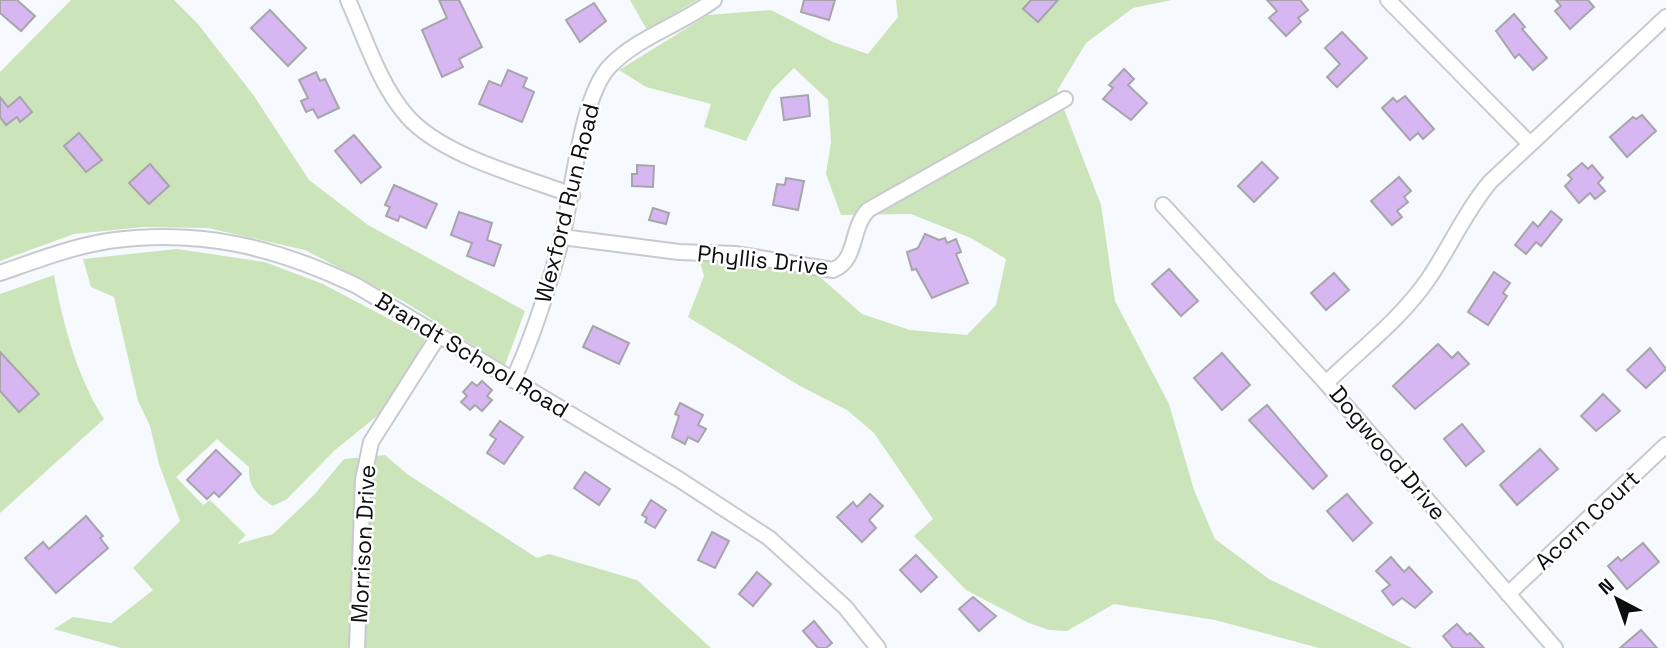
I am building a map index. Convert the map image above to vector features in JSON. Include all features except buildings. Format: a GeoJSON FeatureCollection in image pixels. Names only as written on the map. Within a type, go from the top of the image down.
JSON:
{"type":"FeatureCollection","features":[{"type":"Feature","properties":{"kind":"street"},"geometry":{"type":"LineString","coordinates":[[348,0],[391,91],[417,125],[468,154],[572,195]]}},
{"type":"Feature","properties":{"kind":"street","name":"Wexford Run Road"},"geometry":{"type":"LineString","coordinates":[[513,380],[534,330],[562,236],[588,112],[608,68],[639,44],[714,0]]}},
{"type":"Feature","properties":{"kind":"street"},"geometry":{"type":"LineString","coordinates":[[1388,0],[1529,143]]}},
{"type":"Feature","properties":{"kind":"street","name":"Dogwood Drive"},"geometry":{"type":"LineString","coordinates":[[1555,648],[1326,383],[1428,280],[1475,200],[1529,143],[1666,17]]}},
{"type":"Feature","properties":{"kind":"street","name":"Phyllis Drive"},"geometry":{"type":"LineString","coordinates":[[562,236],[679,252],[735,254],[833,270],[844,266],[850,255],[856,225],[868,210],[1065,99]]}},
{"type":"Feature","properties":{"kind":"street"},"geometry":{"type":"LineString","coordinates":[[1163,205],[1326,383]]}},
{"type":"Feature","properties":{"kind":"street","name":"Brandt School Road"},"geometry":{"type":"LineString","coordinates":[[0,273],[107,241],[191,238],[232,242],[284,255],[321,269],[357,286],[439,335],[697,490],[769,538],[845,607],[878,648]]}},
{"type":"Feature","properties":{"kind":"street","name":"Morrison Drive"},"geometry":{"type":"LineString","coordinates":[[357,648],[363,480],[371,442],[439,335]]}},
{"type":"Feature","properties":{"kind":"street","name":"Acorn Court"},"geometry":{"type":"LineString","coordinates":[[1508,594],[1666,445]]}},
{"type":"Feature","properties":{"kind":"green space"},"geometry":{"type":"Polygon","coordinates":[[[71,0],[174,0],[198,24],[254,96],[309,180],[368,225],[525,311],[505,365],[403,301],[305,250],[208,228],[143,227],[74,234],[0,261],[0,72],[71,0]]]}},
{"type":"Feature","properties":{"kind":"green space"},"geometry":{"type":"Polygon","coordinates":[[[630,0],[697,0],[647,30],[630,0]]]}},
{"type":"Feature","properties":{"kind":"green space"},"geometry":{"type":"Polygon","coordinates":[[[896,0],[1172,0],[1133,8],[1086,43],[1057,91],[1101,205],[1115,301],[1169,404],[1194,490],[1215,539],[1269,579],[1412,648],[1319,648],[1215,620],[1114,604],[1067,631],[1049,630],[1029,623],[966,590],[914,536],[933,519],[874,433],[847,410],[800,386],[688,317],[704,276],[699,259],[756,262],[820,277],[862,314],[910,330],[967,335],[996,305],[1006,259],[971,238],[911,214],[841,215],[826,174],[831,142],[828,100],[794,68],[772,90],[746,141],[704,127],[711,104],[646,87],[619,70],[708,15],[771,10],[833,42],[868,54],[898,17],[896,0]]]}},
{"type":"Feature","properties":{"kind":"green space"},"geometry":{"type":"Polygon","coordinates":[[[177,249],[265,262],[323,284],[425,338],[422,349],[382,412],[335,450],[287,499],[273,506],[262,498],[252,485],[249,467],[217,439],[176,477],[203,505],[210,500],[246,535],[237,544],[273,534],[314,495],[344,459],[385,455],[407,474],[537,558],[549,554],[637,580],[711,648],[121,648],[54,629],[73,617],[111,623],[153,590],[133,568],[180,521],[159,464],[150,426],[138,401],[114,297],[91,287],[83,259],[177,249]]]}},
{"type":"Feature","properties":{"kind":"green space"},"geometry":{"type":"Polygon","coordinates":[[[54,275],[72,350],[86,386],[104,419],[0,513],[0,294],[54,275]]]}}]}
